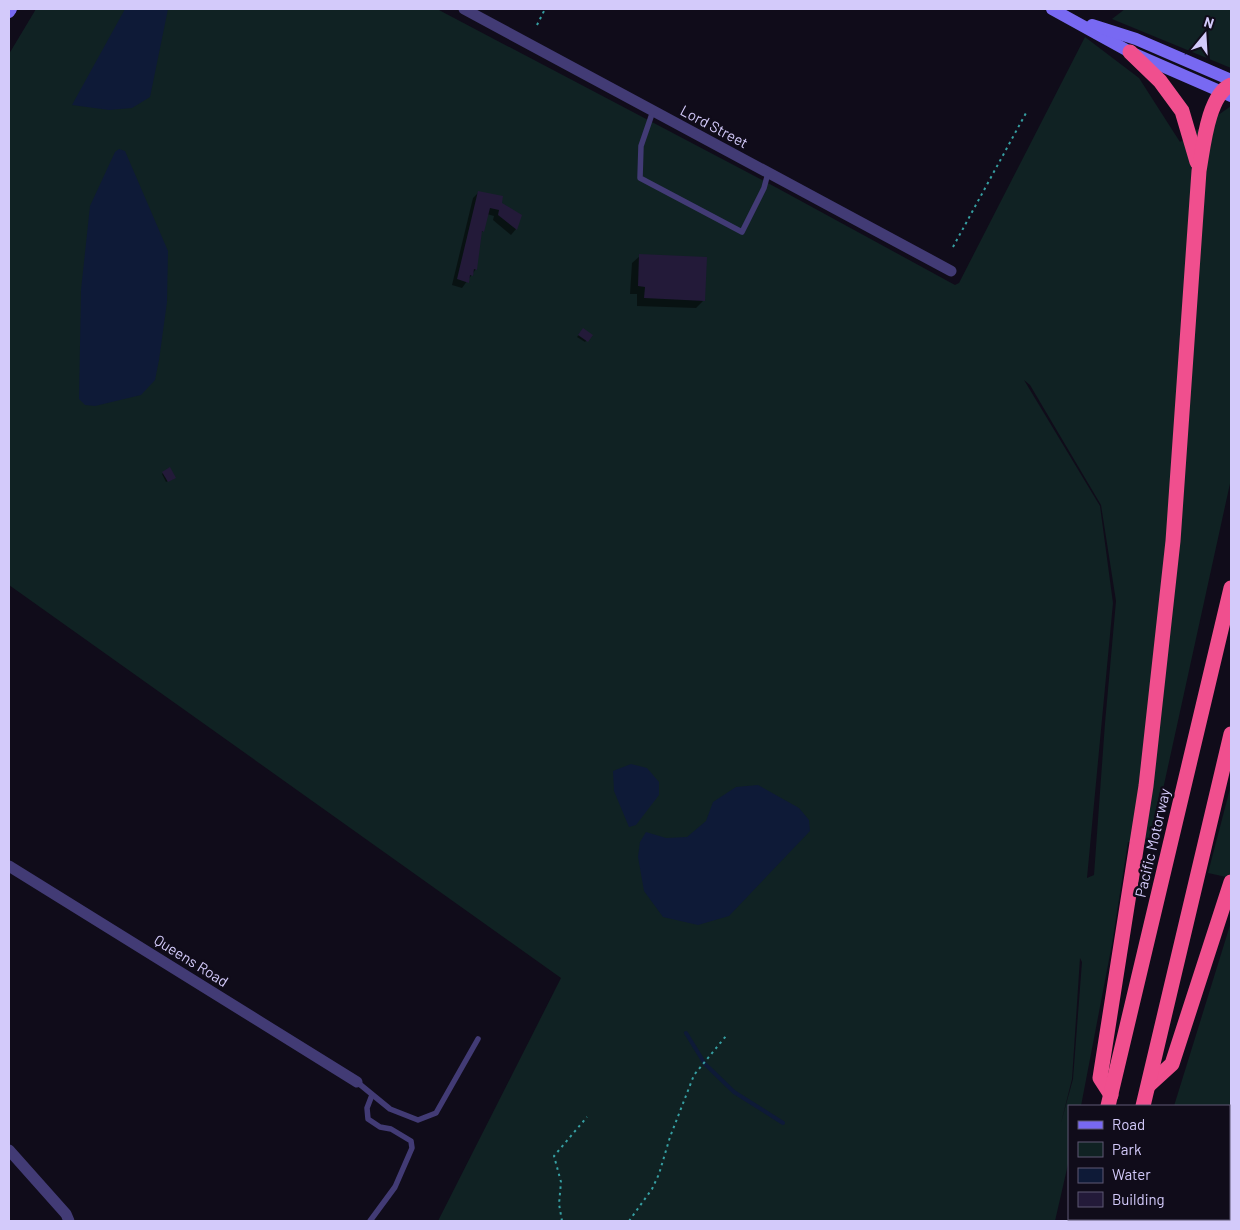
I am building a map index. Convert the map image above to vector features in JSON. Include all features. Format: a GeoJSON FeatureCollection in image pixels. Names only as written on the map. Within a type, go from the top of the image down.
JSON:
{"type":"FeatureCollection","features":[{"type":"Feature","properties":{"kind":"highway"},"geometry":{"type":"LineString","coordinates":[[1130,52],[1160,81],[1182,112],[1193,144],[1199,171]]}},
{"type":"Feature","properties":{"kind":"highway"},"geometry":{"type":"LineString","coordinates":[[1109,1101],[1100,1078],[1146,786],[1174,540],[1199,171],[1210,117],[1228,91]]}},
{"type":"Feature","properties":{"kind":"highway","name":"Pacific Motorway"},"geometry":{"type":"LineString","coordinates":[[1109,1101],[1231,588]]}},
{"type":"Feature","properties":{"kind":"highway"},"geometry":{"type":"LineString","coordinates":[[1144,1105],[1231,734]]}},
{"type":"Feature","properties":{"kind":"highway"},"geometry":{"type":"LineString","coordinates":[[1149,1085],[1172,1064],[1231,882]]}},
{"type":"Feature","properties":{"kind":"main road"},"geometry":{"type":"LineString","coordinates":[[1052,9],[1068,12],[1231,80]]}},
{"type":"Feature","properties":{"kind":"main road"},"geometry":{"type":"LineString","coordinates":[[1068,12],[1130,52],[1228,91]]}},
{"type":"Feature","properties":{"kind":"street","name":"Lord Street"},"geometry":{"type":"LineString","coordinates":[[464,9],[951,271]]}},
{"type":"Feature","properties":{"kind":"street","name":"Queens Road"},"geometry":{"type":"LineString","coordinates":[[9,866],[357,1082]]}},
{"type":"Feature","properties":{"kind":"street"},"geometry":{"type":"LineString","coordinates":[[9,1150],[66,1214],[69,1221]]}},
{"type":"Feature","properties":{"kind":"lane"},"geometry":{"type":"LineString","coordinates":[[653,111],[641,146],[640,178],[742,232],[764,188],[768,173]]}},
{"type":"Feature","properties":{"kind":"lane"},"geometry":{"type":"LineString","coordinates":[[357,1082],[390,1109],[418,1120],[436,1113],[478,1039]]}},
{"type":"Feature","properties":{"kind":"lane"},"geometry":{"type":"LineString","coordinates":[[370,1221],[395,1187],[412,1148],[411,1141],[391,1129],[380,1126],[368,1119],[367,1108],[372,1095]]}},
{"type":"Feature","properties":{"kind":"path"},"geometry":{"type":"LineString","coordinates":[[537,25],[545,9]]}},
{"type":"Feature","properties":{"kind":"path"},"geometry":{"type":"LineString","coordinates":[[954,247],[1026,113]]}},
{"type":"Feature","properties":{"kind":"path"},"geometry":{"type":"LineString","coordinates":[[628,1221],[652,1189],[659,1174],[670,1138],[698,1069],[726,1036]]}},
{"type":"Feature","properties":{"kind":"path"},"geometry":{"type":"LineString","coordinates":[[562,1221],[559,1204],[561,1182],[554,1156],[587,1117]]}},
{"type":"Feature","properties":{"kind":"green space"},"geometry":{"type":"Polygon","coordinates":[[[36,9],[437,9],[779,189],[955,285],[959,283],[1085,37],[1139,78],[1180,142],[1231,106],[1231,479],[1151,844],[1128,842],[1112,944],[1081,1105],[1068,1105],[1068,1164],[1055,1221],[438,1221],[561,978],[9,585],[9,54],[36,9]],[[1024,380],[1100,506],[1113,603],[1087,878],[1094,875],[1116,601],[1101,505],[1030,385],[1024,380]],[[1080,958],[1072,1079],[1061,1123],[1073,1079],[1082,962],[1080,958]]]}},
{"type":"Feature","properties":{"kind":"green space"},"geometry":{"type":"Polygon","coordinates":[[[1125,9],[1231,9],[1231,68],[1112,19],[1125,9]]]}},
{"type":"Feature","properties":{"kind":"green space"},"geometry":{"type":"Polygon","coordinates":[[[1231,785],[1231,878],[1208,873],[1231,785]]]}},
{"type":"Feature","properties":{"kind":"green space"},"geometry":{"type":"Polygon","coordinates":[[[1231,922],[1231,1221],[1146,1221],[1230,1220],[1230,1105],[1174,1105],[1231,922]]]}},
{"type":"Feature","properties":{"kind":"water"},"geometry":{"type":"Polygon","coordinates":[[[125,9],[168,9],[150,97],[132,108],[109,110],[72,105],[125,9]]]}},
{"type":"Feature","properties":{"kind":"water"},"geometry":{"type":"Polygon","coordinates":[[[119,149],[125,151],[168,251],[167,302],[155,380],[141,395],[95,406],[85,405],[79,399],[81,290],[90,206],[115,152],[119,149]]]}},
{"type":"Feature","properties":{"kind":"water"},"geometry":{"type":"Polygon","coordinates":[[[631,764],[647,768],[659,782],[659,795],[636,825],[629,827],[614,791],[613,771],[631,764]]]}},
{"type":"Feature","properties":{"kind":"water"},"geometry":{"type":"Polygon","coordinates":[[[758,785],[799,808],[809,820],[810,831],[729,916],[698,925],[663,917],[644,891],[638,857],[640,842],[646,832],[666,838],[687,837],[706,821],[713,802],[736,787],[758,785]]]}},
{"type":"Feature","properties":{"kind":"building"},"geometry":{"type":"Polygon","coordinates":[[[478,191],[503,196],[502,203],[522,215],[517,230],[498,215],[499,210],[490,208],[484,232],[482,231],[477,270],[474,269],[473,276],[470,275],[469,283],[457,279],[478,191]]]}},
{"type":"Feature","properties":{"kind":"building"},"geometry":{"type":"Polygon","coordinates":[[[639,254],[707,257],[705,301],[644,298],[645,287],[638,286],[639,254]]]}},
{"type":"Feature","properties":{"kind":"building"},"geometry":{"type":"Polygon","coordinates":[[[583,328],[593,335],[588,342],[578,335],[583,328]]]}},
{"type":"Feature","properties":{"kind":"building"},"geometry":{"type":"Polygon","coordinates":[[[170,467],[176,478],[168,482],[162,472],[170,467]]]}},
{"type":"Feature","properties":{"kind":"waterway"},"geometry":{"type":"LineString","coordinates":[[686,1033],[705,1064],[734,1092],[783,1123]]}}]}
